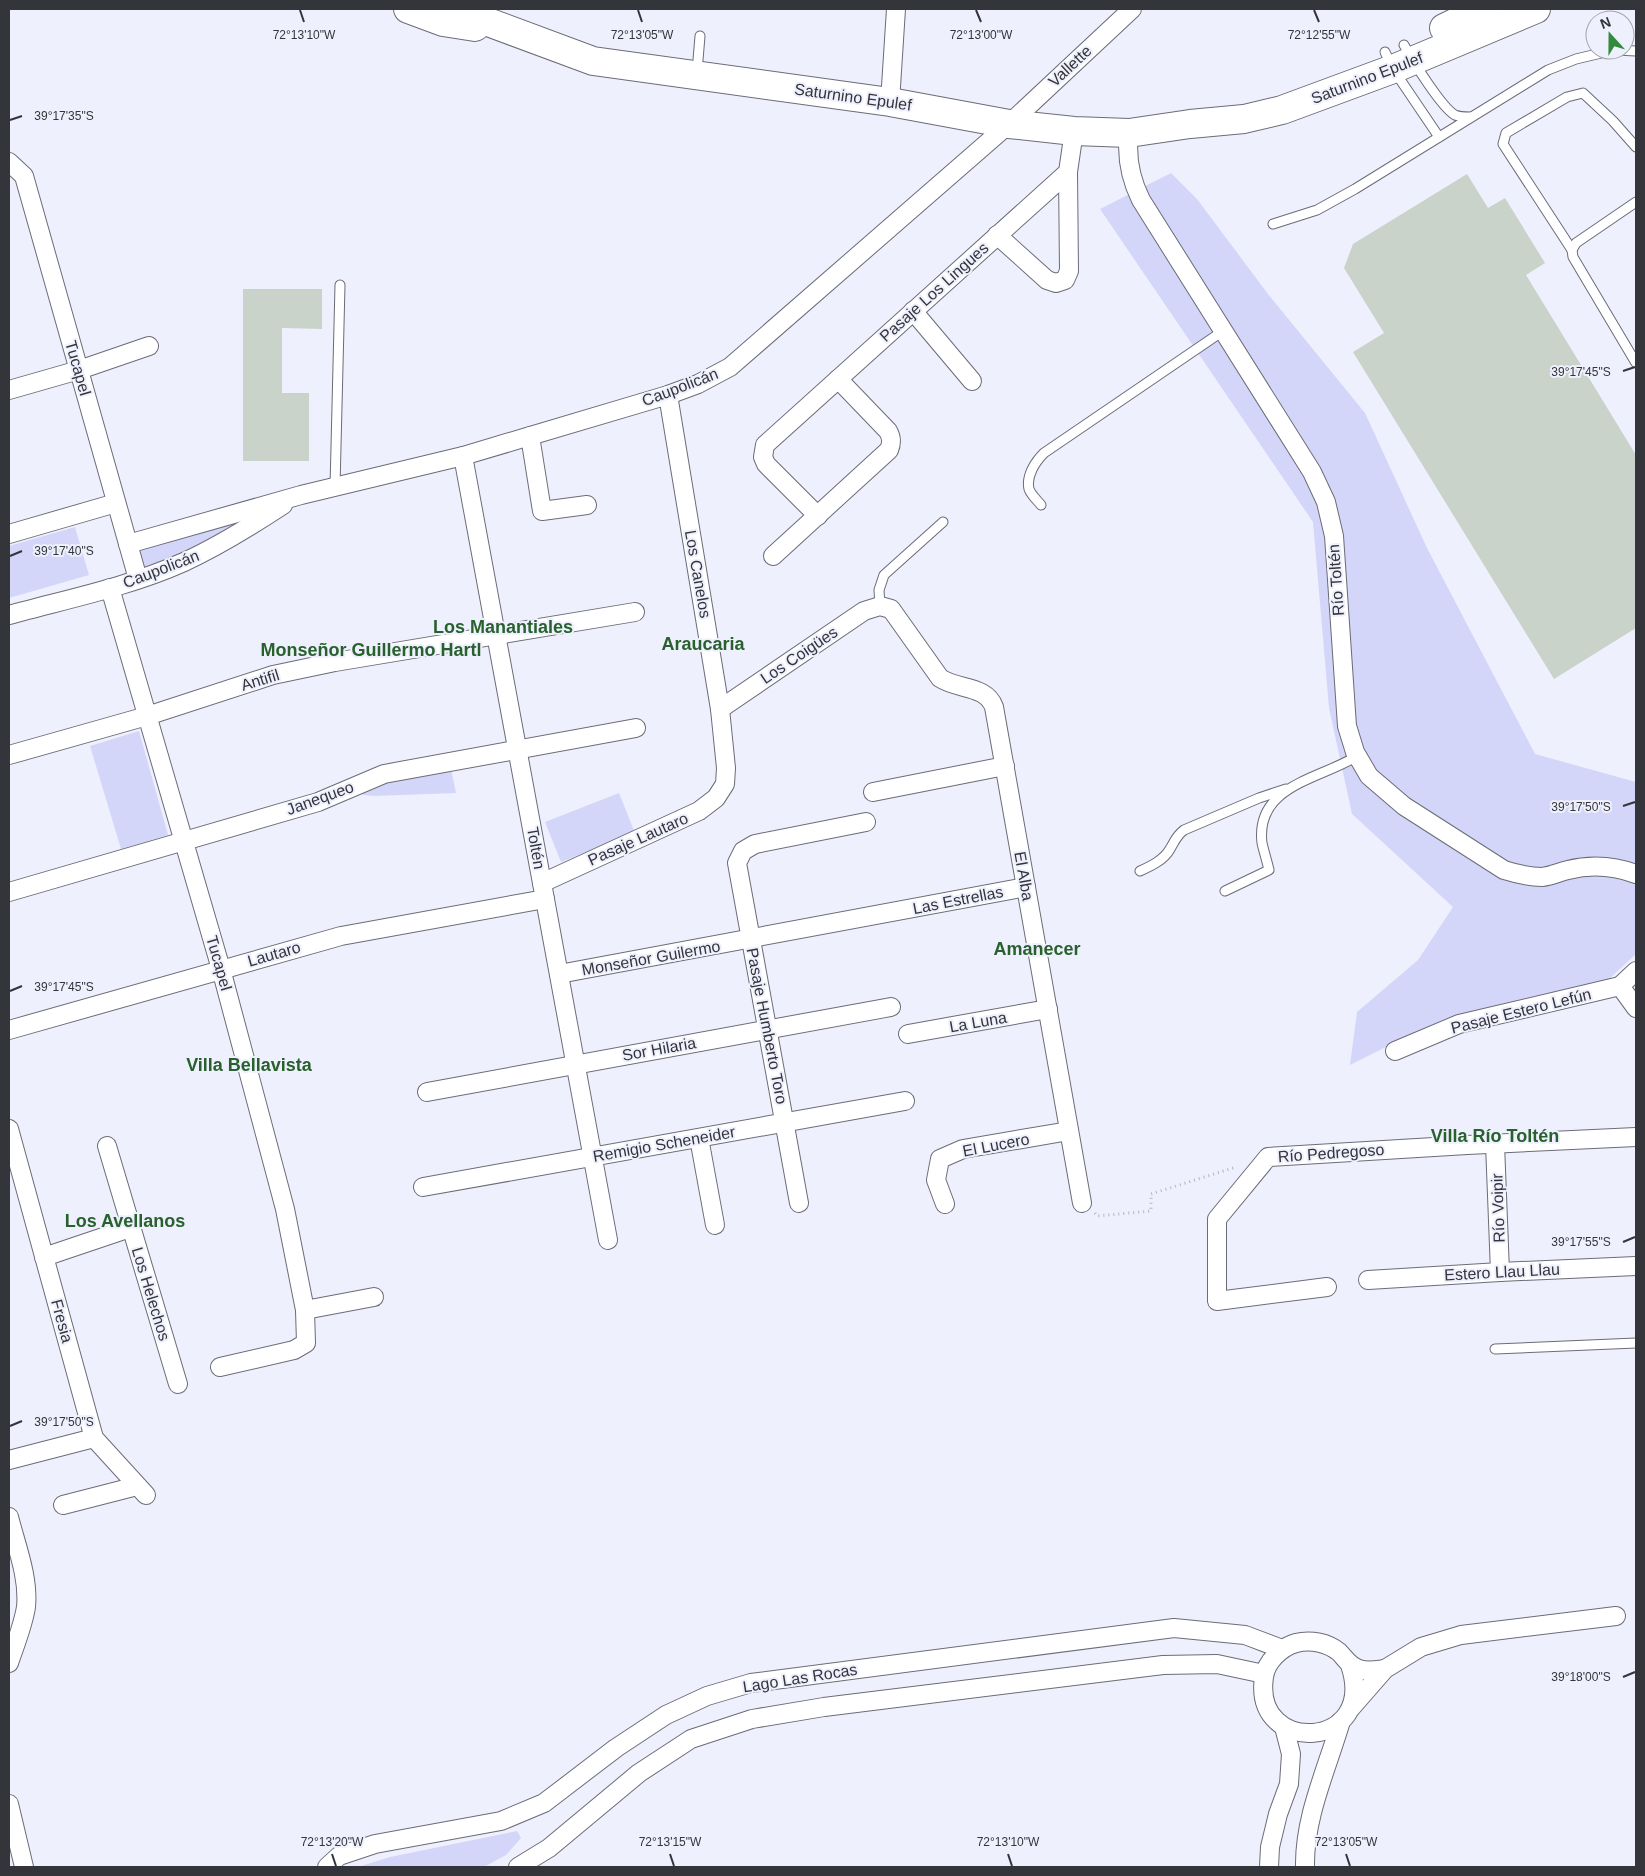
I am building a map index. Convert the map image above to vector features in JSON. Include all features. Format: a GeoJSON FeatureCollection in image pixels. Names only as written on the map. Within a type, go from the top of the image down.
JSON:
{"type":"FeatureCollection","features":[{"type":"Feature","properties":{"kind":"main road","name":"Saturnino Epulef"},"geometry":{"type":"LineString","coordinates":[[408,9],[443,22],[519,34]]}},
{"type":"Feature","properties":{"kind":"main road","name":"Saturnino Epulef"},"geometry":{"type":"LineString","coordinates":[[453,9],[593,61],[890,102],[1009,124],[1074,131],[1129,133],[1190,124],[1244,119],[1282,110],[1399,57],[1483,9]]}},
{"type":"Feature","properties":{"kind":"main road","name":"Saturnino Epulef"},"geometry":{"type":"LineString","coordinates":[[1399,57],[1469,36],[1536,9]]}},
{"type":"Feature","properties":{"kind":"street"},"geometry":{"type":"LineString","coordinates":[[890,102],[896,9]]}},
{"type":"Feature","properties":{"kind":"street","name":"Vallette"},"geometry":{"type":"LineString","coordinates":[[1009,124],[1132,9]]}},
{"type":"Feature","properties":{"kind":"street","name":"Caupolicán"},"geometry":{"type":"LineString","coordinates":[[128,544],[301,495],[463,456],[668,395],[698,384],[730,367],[1009,124]]}},
{"type":"Feature","properties":{"kind":"street"},"geometry":{"type":"LineString","coordinates":[[997,235],[1046,280],[1056,283],[1065,280],[1069,271],[1068,172],[1074,131]]}},
{"type":"Feature","properties":{"kind":"street","name":"Río Toltén"},"geometry":{"type":"LineString","coordinates":[[1129,133],[1128,161],[1136,189],[1312,472],[1326,502],[1334,536],[1345,714],[1350,739],[1357,756],[1369,776],[1404,806],[1504,870],[1541,877],[1553,876],[1577,868],[1602,866],[1626,870],[1636,874]]}},
{"type":"Feature","properties":{"kind":"street","name":"Tucapel"},"geometry":{"type":"LineString","coordinates":[[9,162],[24,176],[138,579]]}},
{"type":"Feature","properties":{"kind":"street","name":"Pasaje Los Lingues"},"geometry":{"type":"LineString","coordinates":[[818,516],[766,464],[763,451],[768,440],[1068,172]]}},
{"type":"Feature","properties":{"kind":"street"},"geometry":{"type":"LineString","coordinates":[[913,311],[972,381]]}},
{"type":"Feature","properties":{"kind":"street"},"geometry":{"type":"LineString","coordinates":[[9,390],[79,370],[149,346]]}},
{"type":"Feature","properties":{"kind":"street"},"geometry":{"type":"LineString","coordinates":[[773,556],[889,450],[891,445],[892,440],[888,431],[838,379]]}},
{"type":"Feature","properties":{"kind":"street","name":"Los Canelos"},"geometry":{"type":"LineString","coordinates":[[668,395],[720,709],[726,768],[725,784]]}},
{"type":"Feature","properties":{"kind":"street"},"geometry":{"type":"LineString","coordinates":[[530,436],[542,511],[587,505]]}},
{"type":"Feature","properties":{"kind":"street","name":"Toltén"},"geometry":{"type":"LineString","coordinates":[[463,456],[608,1240]]}},
{"type":"Feature","properties":{"kind":"street","name":"Caupolicán"},"geometry":{"type":"LineString","coordinates":[[9,615],[110,588],[182,563],[243,532],[301,495]]}},
{"type":"Feature","properties":{"kind":"street"},"geometry":{"type":"LineString","coordinates":[[9,534],[116,503]]}},
{"type":"Feature","properties":{"kind":"street","name":"Tucapel"},"geometry":{"type":"LineString","coordinates":[[110,588],[221,969],[285,1209],[305,1310],[306,1343],[294,1350],[220,1367]]}},
{"type":"Feature","properties":{"kind":"street","name":"Los Coigües"},"geometry":{"type":"LineString","coordinates":[[720,709],[864,611],[880,606]]}},
{"type":"Feature","properties":{"kind":"street","name":"El Alba"},"geometry":{"type":"LineString","coordinates":[[880,606],[891,609],[940,678],[949,684],[978,691],[989,697],[994,708],[1082,1203]]}},
{"type":"Feature","properties":{"kind":"street","name":"Antifil"},"geometry":{"type":"LineString","coordinates":[[9,755],[148,716],[273,675],[335,662],[635,612]]}},
{"type":"Feature","properties":{"kind":"street","name":"Janequeo"},"geometry":{"type":"LineString","coordinates":[[9,892],[318,802],[384,774],[636,728]]}},
{"type":"Feature","properties":{"kind":"street"},"geometry":{"type":"LineString","coordinates":[[873,792],[1004,766]]}},
{"type":"Feature","properties":{"kind":"street","name":"Pasaje Lautaro"},"geometry":{"type":"LineString","coordinates":[[544,891],[699,811],[716,798],[725,784]]}},
{"type":"Feature","properties":{"kind":"street","name":"Pasaje Humberto Toro"},"geometry":{"type":"LineString","coordinates":[[799,1202],[737,863],[743,851],[755,844],[866,822]]}},
{"type":"Feature","properties":{"kind":"street","name":"Las Estrellas"},"geometry":{"type":"LineString","coordinates":[[890,913],[1026,888]]}},
{"type":"Feature","properties":{"kind":"street","name":"Lautaro"},"geometry":{"type":"LineString","coordinates":[[9,1030],[341,936],[434,917],[544,891]]}},
{"type":"Feature","properties":{"kind":"street","name":"Monseñor Guilermo"},"geometry":{"type":"LineString","coordinates":[[559,974],[890,913]]}},
{"type":"Feature","properties":{"kind":"street"},"geometry":{"type":"LineString","coordinates":[[1636,971],[1620,986],[1636,1008]]}},
{"type":"Feature","properties":{"kind":"street","name":"Pasaje Estero Lefún"},"geometry":{"type":"LineString","coordinates":[[1395,1051],[1459,1024],[1620,986]]}},
{"type":"Feature","properties":{"kind":"street","name":"Sor Hilaria"},"geometry":{"type":"LineString","coordinates":[[427,1092],[890,1007]]}},
{"type":"Feature","properties":{"kind":"street","name":"La Luna"},"geometry":{"type":"LineString","coordinates":[[908,1034],[1048,1010]]}},
{"type":"Feature","properties":{"kind":"street","name":"Remigio Scheneider"},"geometry":{"type":"LineString","coordinates":[[423,1187],[905,1101]]}},
{"type":"Feature","properties":{"kind":"street","name":"Fresia"},"geometry":{"type":"LineString","coordinates":[[9,1130],[94,1438],[141,1490],[63,1505]]}},
{"type":"Feature","properties":{"kind":"street","name":"El Lucero"},"geometry":{"type":"LineString","coordinates":[[945,1204],[936,1180],[940,1159],[963,1149],[1070,1131]]}},
{"type":"Feature","properties":{"kind":"street","name":"Río Pedregoso"},"geometry":{"type":"LineString","coordinates":[[1327,1287],[1217,1301],[1217,1219],[1268,1157],[1636,1137]]}},
{"type":"Feature","properties":{"kind":"street"},"geometry":{"type":"LineString","coordinates":[[699,1138],[715,1225]]}},
{"type":"Feature","properties":{"kind":"street","name":"Río Voipir"},"geometry":{"type":"LineString","coordinates":[[1495,1144],[1500,1272]]}},
{"type":"Feature","properties":{"kind":"street","name":"Los Helechos"},"geometry":{"type":"LineString","coordinates":[[107,1146],[178,1384]]}},
{"type":"Feature","properties":{"kind":"street"},"geometry":{"type":"LineString","coordinates":[[44,1257],[130,1228]]}},
{"type":"Feature","properties":{"kind":"street","name":"Estero Llau Llau"},"geometry":{"type":"LineString","coordinates":[[1368,1280],[1636,1266]]}},
{"type":"Feature","properties":{"kind":"street"},"geometry":{"type":"LineString","coordinates":[[305,1310],[374,1297]]}},
{"type":"Feature","properties":{"kind":"street"},"geometry":{"type":"LineString","coordinates":[[9,1460],[94,1438]]}},
{"type":"Feature","properties":{"kind":"street"},"geometry":{"type":"LineString","coordinates":[[9,1517],[26,1584],[26,1597],[23,1619],[9,1663]]}},
{"type":"Feature","properties":{"kind":"street"},"geometry":{"type":"LineString","coordinates":[[1305,1867],[1304,1852],[1309,1822],[1345,1715],[1355,1695],[1355,1680],[1350,1665],[1340,1653],[1327,1645],[1312,1641],[1296,1643],[1282,1649],[1272,1660],[1264,1674],[1262,1689],[1265,1704],[1273,1717],[1284,1727],[1298,1733],[1313,1734],[1328,1730],[1345,1715],[1385,1669],[1421,1648],[1461,1634],[1616,1616]]}},
{"type":"Feature","properties":{"kind":"street","name":"Lago Las Rocas"},"geometry":{"type":"LineString","coordinates":[[328,1867],[339,1856],[375,1844],[501,1820],[544,1803],[616,1748],[666,1716],[707,1696],[751,1683],[1174,1628],[1244,1635],[1282,1649]]}},
{"type":"Feature","properties":{"kind":"street","name":"Lago Las Rocas"},"geometry":{"type":"LineString","coordinates":[[518,1867],[549,1848],[638,1773],[691,1739],[752,1719],[824,1706],[1163,1665],[1217,1664],[1264,1674]]}},
{"type":"Feature","properties":{"kind":"street"},"geometry":{"type":"LineString","coordinates":[[1350,1665],[1358,1669],[1370,1671],[1385,1669]]}},
{"type":"Feature","properties":{"kind":"street"},"geometry":{"type":"LineString","coordinates":[[1269,1867],[1270,1848],[1278,1814],[1288,1784],[1291,1754],[1284,1727]]}},
{"type":"Feature","properties":{"kind":"street"},"geometry":{"type":"LineString","coordinates":[[9,1804],[24,1867]]}},
{"type":"Feature","properties":{"kind":"lane"},"geometry":{"type":"LineString","coordinates":[[696,75],[700,36]]}},
{"type":"Feature","properties":{"kind":"lane"},"geometry":{"type":"LineString","coordinates":[[1399,57],[1446,108],[1456,116],[1470,117]]}},
{"type":"Feature","properties":{"kind":"lane"},"geometry":{"type":"LineString","coordinates":[[1399,57],[1439,137]]}},
{"type":"Feature","properties":{"kind":"lane"},"geometry":{"type":"LineString","coordinates":[[1273,224],[1317,210],[1548,70],[1585,57]]}},
{"type":"Feature","properties":{"kind":"lane"},"geometry":{"type":"LineString","coordinates":[[1636,147],[1613,121],[1583,93],[1567,97],[1506,133],[1503,144],[1572,250],[1573,257],[1636,362]]}},
{"type":"Feature","properties":{"kind":"lane"},"geometry":{"type":"LineString","coordinates":[[1572,250],[1576,243],[1636,202]]}},
{"type":"Feature","properties":{"kind":"lane"},"geometry":{"type":"LineString","coordinates":[[335,487],[340,285]]}},
{"type":"Feature","properties":{"kind":"lane"},"geometry":{"type":"LineString","coordinates":[[1041,505],[1029,491],[1029,483],[1033,466],[1044,453],[1223,331]]}},
{"type":"Feature","properties":{"kind":"lane"},"geometry":{"type":"LineString","coordinates":[[880,606],[878,590],[884,575],[943,522]]}},
{"type":"Feature","properties":{"kind":"lane"},"geometry":{"type":"LineString","coordinates":[[1225,891],[1269,870],[1262,842],[1262,826],[1264,817],[1271,805],[1299,782],[1346,763],[1357,756]]}},
{"type":"Feature","properties":{"kind":"lane"},"geometry":{"type":"LineString","coordinates":[[1140,872],[1163,856],[1169,850],[1176,836],[1184,830],[1259,798],[1290,788]]}},
{"type":"Feature","properties":{"kind":"lane"},"geometry":{"type":"LineString","coordinates":[[1495,1349],[1636,1343]]}},
{"type":"Feature","properties":{"kind":"path"},"geometry":{"type":"LineString","coordinates":[[1097,1216],[1151,1211],[1151,1194],[1268,1157]]}},
{"type":"Feature","properties":{"kind":"shaded area"},"geometry":{"type":"Polygon","coordinates":[[[1171,173],[1197,199],[1268,294],[1365,413],[1427,548],[1535,754],[1636,782],[1636,954],[1597,990],[1394,1043],[1350,1065],[1357,1012],[1418,960],[1453,907],[1352,814],[1329,708],[1313,522],[1100,209],[1171,173]]]}},
{"type":"Feature","properties":{"kind":"shaded area"},"geometry":{"type":"Polygon","coordinates":[[[257,511],[218,538],[145,567],[138,548],[257,511]]]}},
{"type":"Feature","properties":{"kind":"shaded area"},"geometry":{"type":"Polygon","coordinates":[[[75,527],[89,575],[9,598],[9,546],[75,527]]]}},
{"type":"Feature","properties":{"kind":"shaded area"},"geometry":{"type":"Polygon","coordinates":[[[139,731],[168,835],[121,849],[90,746],[139,731]]]}},
{"type":"Feature","properties":{"kind":"shaded area"},"geometry":{"type":"Polygon","coordinates":[[[451,769],[456,793],[374,796],[363,795],[360,789],[375,782],[451,769]]]}},
{"type":"Feature","properties":{"kind":"shaded area"},"geometry":{"type":"Polygon","coordinates":[[[619,793],[635,833],[561,862],[545,822],[619,793]]]}},
{"type":"Feature","properties":{"kind":"shaded area"},"geometry":{"type":"Polygon","coordinates":[[[517,1831],[521,1838],[506,1855],[484,1867],[358,1867],[390,1857],[517,1831]]]}},
{"type":"Feature","properties":{"kind":"building"},"geometry":{"type":"Polygon","coordinates":[[[1467,174],[1488,208],[1505,198],[1545,263],[1526,275],[1636,455],[1636,628],[1554,679],[1353,352],[1384,333],[1344,268],[1353,244],[1467,174]]]}},
{"type":"Feature","properties":{"kind":"building"},"geometry":{"type":"Polygon","coordinates":[[[243,289],[322,289],[322,329],[282,328],[282,393],[309,393],[309,461],[243,461],[243,289]]]}},
{"type":"Feature","properties":{"kind":"district","name":"Los Manantiales"},"geometry":{"type":"Point","coordinates":[503,627]}},
{"type":"Feature","properties":{"kind":"district","name":"Araucaria"},"geometry":{"type":"Point","coordinates":[703,644]}},
{"type":"Feature","properties":{"kind":"district","name":"Monseñor Guillermo Hartl"},"geometry":{"type":"Point","coordinates":[371,650]}},
{"type":"Feature","properties":{"kind":"district","name":"Amanecer"},"geometry":{"type":"Point","coordinates":[1037,949]}},
{"type":"Feature","properties":{"kind":"district","name":"Villa Bellavista"},"geometry":{"type":"Point","coordinates":[249,1065]}},
{"type":"Feature","properties":{"kind":"district","name":"Villa Río Toltén"},"geometry":{"type":"Point","coordinates":[1495,1136]}},
{"type":"Feature","properties":{"kind":"district","name":"Los Avellanos"},"geometry":{"type":"Point","coordinates":[125,1221]}}]}
